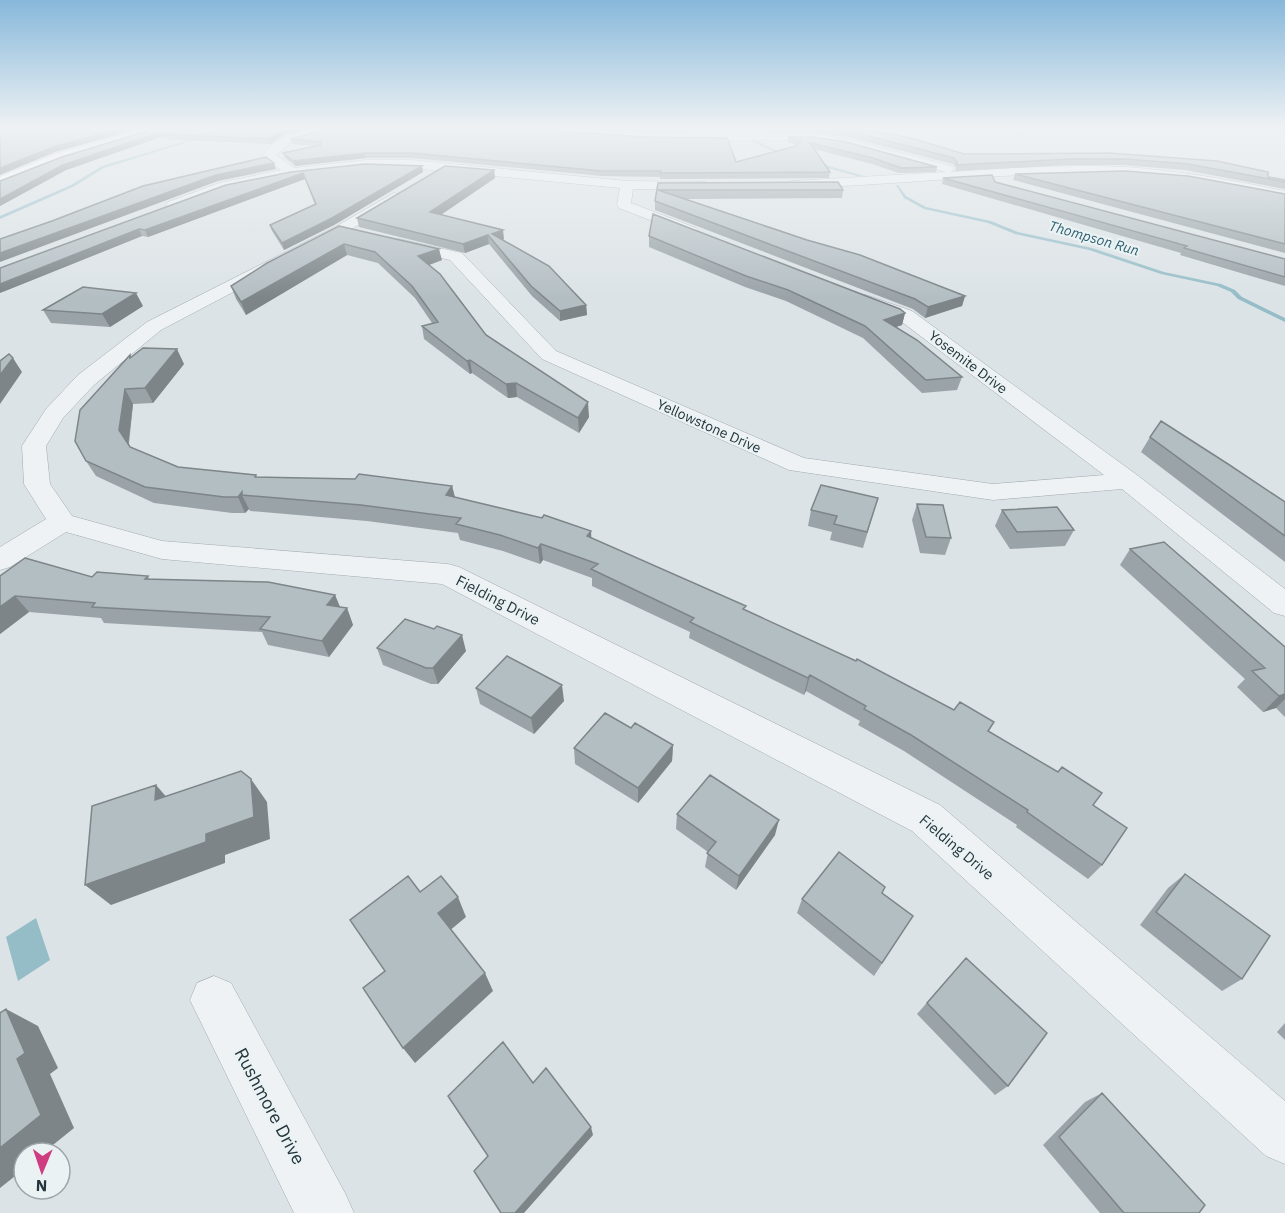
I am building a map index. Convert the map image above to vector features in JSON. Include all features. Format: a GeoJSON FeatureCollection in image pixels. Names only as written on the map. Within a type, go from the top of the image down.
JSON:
{"type":"FeatureCollection","features":[{"type":"Feature","properties":{"kind":"street"},"geometry":{"type":"LineString","coordinates":[[157,211],[226,186]]}},
{"type":"Feature","properties":{"kind":"street"},"geometry":{"type":"LineString","coordinates":[[0,560],[62,522],[37,483],[34,446],[54,414],[86,380],[154,326],[340,230],[413,186]]}},
{"type":"Feature","properties":{"kind":"street"},"geometry":{"type":"LineString","coordinates":[[623,186],[663,186]]}},
{"type":"Feature","properties":{"kind":"street"},"geometry":{"type":"LineString","coordinates":[[627,186],[624,205],[710,239]]}},
{"type":"Feature","properties":{"kind":"street"},"geometry":{"type":"LineString","coordinates":[[1236,186],[1285,195]]}},
{"type":"Feature","properties":{"kind":"street","name":"Yellowstone Drive"},"geometry":{"type":"LineString","coordinates":[[340,230],[456,256],[549,355],[798,465],[993,492],[1128,481]]}},
{"type":"Feature","properties":{"kind":"street","name":"Yosemite Drive"},"geometry":{"type":"LineString","coordinates":[[851,294],[905,315],[1128,481],[1285,605]]}},
{"type":"Feature","properties":{"kind":"street","name":"Fielding Drive"},"geometry":{"type":"LineString","coordinates":[[62,522],[162,550],[448,574],[926,818],[1285,1137]]}},
{"type":"Feature","properties":{"kind":"street","name":"Rushmore Drive"},"geometry":{"type":"LineString","coordinates":[[214,1000],[325,1213]]}},
{"type":"Feature","properties":{"kind":"water"},"geometry":{"type":"Polygon","coordinates":[[[36,918],[50,960],[18,981],[6,937],[36,918]]]}},
{"type":"Feature","properties":{"kind":"building"},"geometry":{"type":"Polygon","coordinates":[[[0,186],[25,186],[0,199],[0,186]]]}},
{"type":"Feature","properties":{"kind":"building"},"geometry":{"type":"Polygon","coordinates":[[[143,186],[187,186],[0,253],[0,239],[143,186]]]}},
{"type":"Feature","properties":{"kind":"building"},"geometry":{"type":"Polygon","coordinates":[[[224,186],[268,186],[145,230],[139,229],[0,284],[0,268],[224,186]]]}},
{"type":"Feature","properties":{"kind":"building"},"geometry":{"type":"Polygon","coordinates":[[[308,186],[388,186],[332,218],[282,243],[270,225],[316,204],[308,186]]]}},
{"type":"Feature","properties":{"kind":"building"},"geometry":{"type":"Polygon","coordinates":[[[412,186],[470,186],[430,212],[503,230],[492,234],[549,266],[586,305],[560,311],[531,286],[488,235],[463,244],[357,218],[412,186]]]}},
{"type":"Feature","properties":{"kind":"building"},"geometry":{"type":"Polygon","coordinates":[[[658,186],[840,186],[843,190],[658,190],[807,240],[860,255],[965,296],[928,307],[915,299],[655,201],[658,186]]]}},
{"type":"Feature","properties":{"kind":"building"},"geometry":{"type":"Polygon","coordinates":[[[970,186],[1009,186],[1285,259],[1285,277],[1184,248],[1187,246],[970,186]]]}},
{"type":"Feature","properties":{"kind":"building"},"geometry":{"type":"Polygon","coordinates":[[[1060,186],[1240,186],[1285,194],[1285,244],[1060,186]]]}},
{"type":"Feature","properties":{"kind":"building"},"geometry":{"type":"Polygon","coordinates":[[[653,214],[900,309],[905,313],[884,320],[917,340],[962,377],[926,380],[865,326],[788,290],[746,276],[649,236],[653,214]]]}},
{"type":"Feature","properties":{"kind":"building"},"geometry":{"type":"Polygon","coordinates":[[[339,226],[439,249],[418,256],[440,274],[486,335],[588,402],[578,418],[516,383],[506,384],[470,360],[467,361],[422,326],[438,322],[412,286],[375,252],[344,244],[241,302],[231,286],[267,263],[339,226]]]}},
{"type":"Feature","properties":{"kind":"building"},"geometry":{"type":"Polygon","coordinates":[[[83,287],[136,293],[102,314],[43,310],[83,287]]]}},
{"type":"Feature","properties":{"kind":"building"},"geometry":{"type":"Polygon","coordinates":[[[143,348],[177,349],[145,388],[125,389],[119,430],[130,447],[178,467],[256,475],[255,477],[355,479],[359,474],[452,486],[446,495],[542,518],[544,515],[591,531],[587,536],[746,606],[743,609],[856,661],[857,659],[954,710],[960,702],[994,722],[988,731],[1058,772],[1062,767],[1102,793],[1093,805],[1127,828],[1102,865],[1027,812],[1028,810],[911,735],[864,709],[866,706],[810,675],[808,678],[690,622],[694,618],[591,569],[598,564],[541,544],[538,548],[500,535],[456,524],[461,518],[361,505],[242,495],[242,492],[238,497],[224,497],[145,487],[86,461],[75,441],[80,410],[130,355],[130,358],[143,348]]]}},
{"type":"Feature","properties":{"kind":"building"},"geometry":{"type":"Polygon","coordinates":[[[9,354],[13,358],[0,375],[0,361],[9,354]]]}},
{"type":"Feature","properties":{"kind":"building"},"geometry":{"type":"Polygon","coordinates":[[[1161,421],[1285,502],[1285,536],[1150,437],[1161,421]]]}},
{"type":"Feature","properties":{"kind":"building"},"geometry":{"type":"Polygon","coordinates":[[[821,485],[878,498],[867,532],[834,524],[837,516],[811,510],[821,485]]]}},
{"type":"Feature","properties":{"kind":"building"},"geometry":{"type":"Polygon","coordinates":[[[917,504],[943,505],[951,538],[926,537],[917,504]]]}},
{"type":"Feature","properties":{"kind":"building"},"geometry":{"type":"Polygon","coordinates":[[[1057,507],[1074,530],[1017,532],[1002,510],[1057,507]]]}},
{"type":"Feature","properties":{"kind":"building"},"geometry":{"type":"Polygon","coordinates":[[[1164,542],[1285,647],[1285,694],[1279,696],[1252,671],[1265,668],[1130,549],[1164,542]]]}},
{"type":"Feature","properties":{"kind":"building"},"geometry":{"type":"Polygon","coordinates":[[[25,558],[92,577],[97,572],[148,576],[145,579],[268,582],[335,595],[327,605],[347,608],[322,641],[260,629],[270,617],[92,607],[95,603],[15,596],[0,607],[0,576],[25,558]]]}},
{"type":"Feature","properties":{"kind":"building"},"geometry":{"type":"Polygon","coordinates":[[[405,619],[434,629],[437,626],[462,635],[433,668],[426,668],[377,648],[405,619]]]}},
{"type":"Feature","properties":{"kind":"building"},"geometry":{"type":"Polygon","coordinates":[[[507,656],[562,685],[531,718],[476,688],[507,656]]]}},
{"type":"Feature","properties":{"kind":"building"},"geometry":{"type":"Polygon","coordinates":[[[605,713],[631,728],[635,723],[673,745],[638,788],[574,748],[605,713]]]}},
{"type":"Feature","properties":{"kind":"building"},"geometry":{"type":"Polygon","coordinates":[[[241,771],[251,779],[254,817],[206,834],[206,842],[85,885],[92,806],[156,785],[155,800],[241,771]]]}},
{"type":"Feature","properties":{"kind":"building"},"geometry":{"type":"Polygon","coordinates":[[[710,775],[779,820],[739,876],[707,853],[716,842],[677,814],[710,775]]]}},
{"type":"Feature","properties":{"kind":"building"},"geometry":{"type":"Polygon","coordinates":[[[839,852],[885,887],[882,893],[913,916],[882,963],[802,899],[839,852]]]}},
{"type":"Feature","properties":{"kind":"building"},"geometry":{"type":"Polygon","coordinates":[[[1185,874],[1270,936],[1242,979],[1156,912],[1185,874]]]}},
{"type":"Feature","properties":{"kind":"building"},"geometry":{"type":"Polygon","coordinates":[[[408,876],[420,892],[441,876],[458,897],[438,913],[485,973],[403,1048],[363,988],[385,971],[350,920],[408,876]]]}},
{"type":"Feature","properties":{"kind":"building"},"geometry":{"type":"Polygon","coordinates":[[[966,958],[1047,1033],[1008,1086],[927,1003],[966,958]]]}},
{"type":"Feature","properties":{"kind":"building"},"geometry":{"type":"Polygon","coordinates":[[[6,1009],[25,1053],[17,1059],[41,1115],[0,1148],[0,1013],[6,1009]]]}},
{"type":"Feature","properties":{"kind":"building"},"geometry":{"type":"Polygon","coordinates":[[[503,1042],[533,1083],[546,1068],[591,1127],[515,1213],[501,1213],[474,1171],[488,1156],[448,1096],[503,1042]]]}},
{"type":"Feature","properties":{"kind":"building"},"geometry":{"type":"Polygon","coordinates":[[[1102,1093],[1205,1205],[1199,1213],[1124,1213],[1059,1137],[1102,1093]]]}},
{"type":"Feature","properties":{"kind":"waterway"},"geometry":{"type":"LineString","coordinates":[[0,218],[73,186]]}},
{"type":"Feature","properties":{"kind":"waterway","name":"Thompson Run"},"geometry":{"type":"LineString","coordinates":[[897,186],[905,197],[925,208],[989,222],[1017,233],[1090,249],[1163,273],[1219,285],[1285,320]]}}]}
